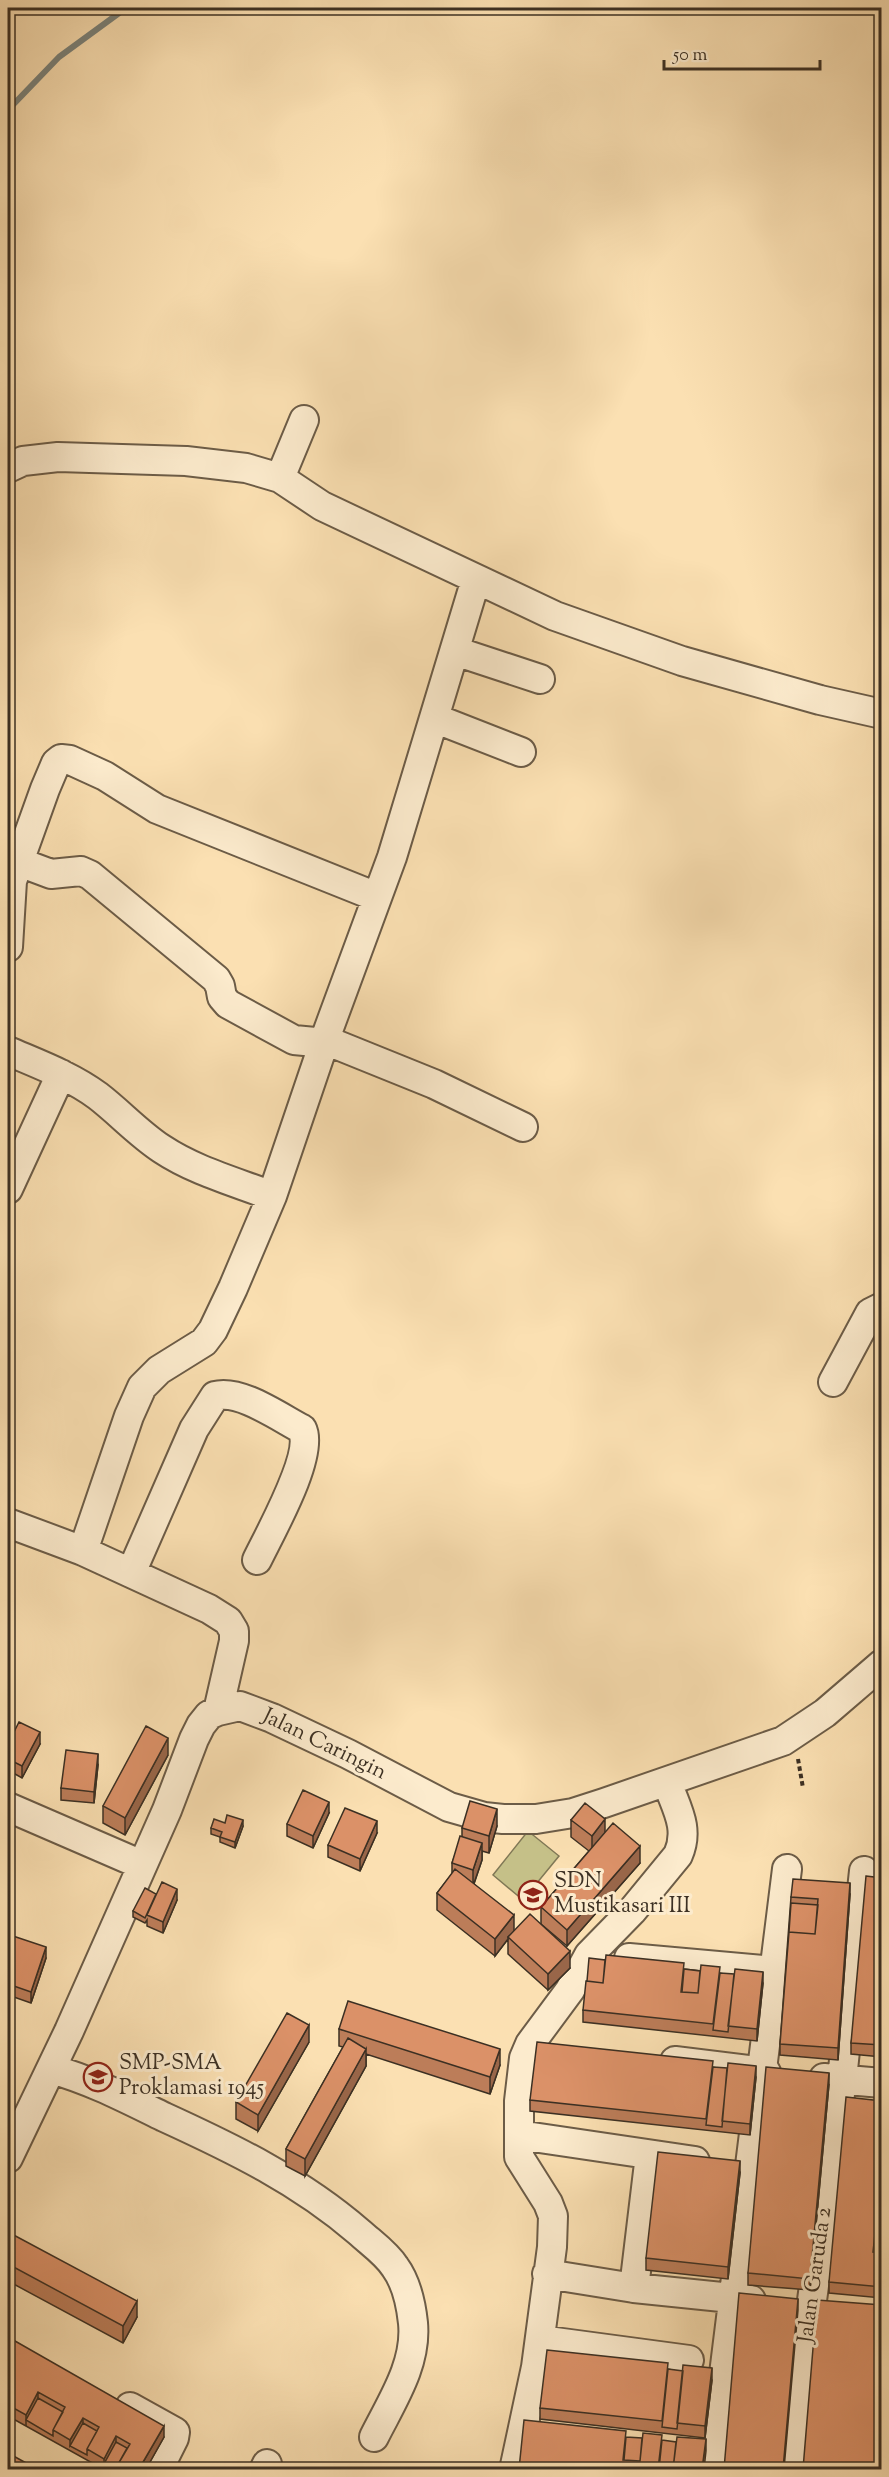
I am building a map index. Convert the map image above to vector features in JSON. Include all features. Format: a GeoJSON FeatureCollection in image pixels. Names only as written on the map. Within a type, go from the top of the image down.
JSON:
{"type":"FeatureCollection","features":[{"type":"Feature","properties":{"kind":"street"},"geometry":{"type":"LineString","coordinates":[[280,478],[304,420]]}},
{"type":"Feature","properties":{"kind":"street"},"geometry":{"type":"LineString","coordinates":[[8,468],[23,461],[58,457],[174,461],[246,468],[280,478],[322,506],[555,616],[622,641],[749,681],[882,714]]}},
{"type":"Feature","properties":{"kind":"street"},"geometry":{"type":"LineString","coordinates":[[83,1551],[129,1416],[142,1387],[159,1370],[204,1342],[213,1330],[272,1196],[407,810],[476,579]]}},
{"type":"Feature","properties":{"kind":"street"},"geometry":{"type":"LineString","coordinates":[[455,651],[540,679]]}},
{"type":"Feature","properties":{"kind":"street"},"geometry":{"type":"LineString","coordinates":[[434,718],[520,752]]}},
{"type":"Feature","properties":{"kind":"street"},"geometry":{"type":"LineString","coordinates":[[8,947],[12,881],[56,763],[61,759],[70,760],[105,776],[157,809],[377,897]]}},
{"type":"Feature","properties":{"kind":"street"},"geometry":{"type":"LineString","coordinates":[[19,862],[51,874],[85,872],[216,979],[222,997],[228,1004],[294,1040],[315,1042],[325,1040],[434,1084],[523,1127]]}},
{"type":"Feature","properties":{"kind":"street"},"geometry":{"type":"LineString","coordinates":[[8,1050],[61,1074],[98,1096],[136,1130],[164,1150],[196,1167],[272,1196]]}},
{"type":"Feature","properties":{"kind":"street"},"geometry":{"type":"LineString","coordinates":[[8,1189],[61,1074]]}},
{"type":"Feature","properties":{"kind":"street"},"geometry":{"type":"LineString","coordinates":[[832,1382],[870,1313],[882,1307]]}},
{"type":"Feature","properties":{"kind":"street"},"geometry":{"type":"LineString","coordinates":[[131,1573],[194,1429],[215,1396],[226,1393],[241,1398],[302,1429],[305,1436],[306,1445],[300,1466],[257,1560]]}},
{"type":"Feature","properties":{"kind":"street"},"geometry":{"type":"LineString","coordinates":[[8,1522],[83,1551],[208,1609],[228,1622],[234,1631],[234,1641],[218,1711],[209,1715],[201,1725],[167,1810],[51,2069],[11,2144]]}},
{"type":"Feature","properties":{"kind":"street","name":"Jalan Caringin"},"geometry":{"type":"LineString","coordinates":[[218,1711],[240,1706],[272,1718],[348,1754],[449,1808],[484,1817],[536,1819],[573,1813],[783,1741],[825,1713],[882,1664]]}},
{"type":"Feature","properties":{"kind":"street"},"geometry":{"type":"LineString","coordinates":[[514,2469],[535,2430],[540,2340],[552,2247],[553,2216],[548,2203],[519,2157],[521,2073],[530,2044],[570,1990],[589,1955],[632,1911],[678,1855],[684,1834],[683,1826],[667,1782]]}},
{"type":"Feature","properties":{"kind":"street"},"geometry":{"type":"LineString","coordinates":[[8,1807],[142,1865]]}},
{"type":"Feature","properties":{"kind":"street"},"geometry":{"type":"LineString","coordinates":[[712,2469],[733,2298],[730,2166],[763,2072],[787,1869]]}},
{"type":"Feature","properties":{"kind":"street","name":"Jalan Garuda 2"},"geometry":{"type":"LineString","coordinates":[[789,2469],[804,2304],[842,2079],[864,1870]]}},
{"type":"Feature","properties":{"kind":"street"},"geometry":{"type":"LineString","coordinates":[[589,1955],[776,1971]]}},
{"type":"Feature","properties":{"kind":"street"},"geometry":{"type":"LineString","coordinates":[[530,2044],[559,2047]]}},
{"type":"Feature","properties":{"kind":"street"},"geometry":{"type":"LineString","coordinates":[[650,2058],[763,2072],[882,2083]]}},
{"type":"Feature","properties":{"kind":"street"},"geometry":{"type":"LineString","coordinates":[[51,2069],[81,2078],[249,2157],[306,2191],[339,2216],[394,2266],[404,2283],[413,2321],[412,2353],[408,2368],[374,2437]]}},
{"type":"Feature","properties":{"kind":"street"},"geometry":{"type":"LineString","coordinates":[[519,2135],[730,2166]]}},
{"type":"Feature","properties":{"kind":"street"},"geometry":{"type":"LineString","coordinates":[[634,2288],[650,2155]]}},
{"type":"Feature","properties":{"kind":"street"},"geometry":{"type":"LineString","coordinates":[[548,2274],[634,2288],[804,2304]]}},
{"type":"Feature","properties":{"kind":"street"},"geometry":{"type":"LineString","coordinates":[[540,2340],[689,2360]]}},
{"type":"Feature","properties":{"kind":"street"},"geometry":{"type":"LineString","coordinates":[[111,2397],[175,2432],[158,2469]]}},
{"type":"Feature","properties":{"kind":"shaded area"},"geometry":{"type":"Polygon","coordinates":[[[528,1831],[559,1856],[523,1900],[493,1875],[528,1831]]]}},
{"type":"Feature","properties":{"kind":"building"},"geometry":{"type":"Polygon","coordinates":[[[19,1722],[40,1732],[22,1766],[8,1759],[8,1744],[19,1722]]]}},
{"type":"Feature","properties":{"kind":"building"},"geometry":{"type":"Polygon","coordinates":[[[146,1726],[168,1738],[125,1818],[103,1806],[146,1726]]]}},
{"type":"Feature","properties":{"kind":"building"},"geometry":{"type":"Polygon","coordinates":[[[66,1750],[98,1754],[94,1792],[61,1788],[66,1750]]]}},
{"type":"Feature","properties":{"kind":"building"},"geometry":{"type":"Polygon","coordinates":[[[303,1790],[329,1802],[313,1836],[287,1824],[303,1790]]]}},
{"type":"Feature","properties":{"kind":"building"},"geometry":{"type":"Polygon","coordinates":[[[470,1801],[497,1809],[489,1836],[462,1828],[470,1801]]]}},
{"type":"Feature","properties":{"kind":"building"},"geometry":{"type":"Polygon","coordinates":[[[585,1803],[605,1819],[592,1836],[571,1820],[585,1803]]]}},
{"type":"Feature","properties":{"kind":"building"},"geometry":{"type":"Polygon","coordinates":[[[345,1808],[377,1821],[360,1859],[328,1845],[345,1808]]]}},
{"type":"Feature","properties":{"kind":"building"},"geometry":{"type":"Polygon","coordinates":[[[227,1815],[243,1820],[235,1842],[220,1837],[222,1832],[211,1828],[214,1819],[225,1823],[227,1815]]]}},
{"type":"Feature","properties":{"kind":"building"},"geometry":{"type":"Polygon","coordinates":[[[613,1823],[640,1846],[567,1930],[541,1907],[613,1823]]]}},
{"type":"Feature","properties":{"kind":"building"},"geometry":{"type":"Polygon","coordinates":[[[460,1836],[482,1843],[473,1870],[452,1863],[460,1836]]]}},
{"type":"Feature","properties":{"kind":"building"},"geometry":{"type":"Polygon","coordinates":[[[455,1869],[514,1915],[495,1939],[437,1893],[455,1869]]]}},
{"type":"Feature","properties":{"kind":"building"},"geometry":{"type":"Polygon","coordinates":[[[866,1876],[882,1878],[882,2045],[851,2043],[866,1876]]]}},
{"type":"Feature","properties":{"kind":"building"},"geometry":{"type":"Polygon","coordinates":[[[793,1879],[850,1883],[838,2048],[780,2044],[789,1932],[815,1934],[818,1899],[791,1897],[793,1879]]]}},
{"type":"Feature","properties":{"kind":"building"},"geometry":{"type":"Polygon","coordinates":[[[162,1882],[177,1889],[163,1922],[147,1915],[162,1882]]]}},
{"type":"Feature","properties":{"kind":"building"},"geometry":{"type":"Polygon","coordinates":[[[145,1888],[156,1894],[145,1918],[133,1911],[145,1888]]]}},
{"type":"Feature","properties":{"kind":"building"},"geometry":{"type":"Polygon","coordinates":[[[791,1903],[818,1905],[815,1934],[789,1932],[791,1903]]]}},
{"type":"Feature","properties":{"kind":"building"},"geometry":{"type":"Polygon","coordinates":[[[530,1914],[570,1951],[548,1974],[508,1937],[530,1914]]]}},
{"type":"Feature","properties":{"kind":"building"},"geometry":{"type":"Polygon","coordinates":[[[13,1936],[46,1947],[31,1992],[8,1984],[8,1952],[13,1936]]]}},
{"type":"Feature","properties":{"kind":"building"},"geometry":{"type":"Polygon","coordinates":[[[606,1955],[684,1963],[681,1992],[698,1993],[701,1965],[720,1967],[713,2024],[583,2010],[586,1981],[603,1983],[606,1955]]]}},
{"type":"Feature","properties":{"kind":"building"},"geometry":{"type":"Polygon","coordinates":[[[589,1958],[605,1960],[603,1983],[587,1981],[589,1958]]]}},
{"type":"Feature","properties":{"kind":"building"},"geometry":{"type":"Polygon","coordinates":[[[684,1969],[700,1971],[698,1993],[682,1992],[684,1969]]]}},
{"type":"Feature","properties":{"kind":"building"},"geometry":{"type":"Polygon","coordinates":[[[735,1969],[763,1972],[757,2029],[728,2026],[735,1969]]]}},
{"type":"Feature","properties":{"kind":"building"},"geometry":{"type":"Polygon","coordinates":[[[720,1973],[734,1974],[728,2032],[713,2030],[720,1973]]]}},
{"type":"Feature","properties":{"kind":"building"},"geometry":{"type":"Polygon","coordinates":[[[348,2001],[500,2049],[490,2077],[339,2029],[348,2001]]]}},
{"type":"Feature","properties":{"kind":"building"},"geometry":{"type":"Polygon","coordinates":[[[287,2013],[309,2025],[258,2115],[236,2102],[287,2013]]]}},
{"type":"Feature","properties":{"kind":"building"},"geometry":{"type":"Polygon","coordinates":[[[348,2038],[366,2049],[305,2159],[286,2149],[348,2038]]]}},
{"type":"Feature","properties":{"kind":"building"},"geometry":{"type":"Polygon","coordinates":[[[537,2042],[713,2061],[706,2119],[530,2100],[537,2042]]]}},
{"type":"Feature","properties":{"kind":"building"},"geometry":{"type":"Polygon","coordinates":[[[728,2063],[756,2066],[750,2124],[722,2121],[728,2063]]]}},
{"type":"Feature","properties":{"kind":"building"},"geometry":{"type":"Polygon","coordinates":[[[713,2067],[727,2068],[722,2127],[706,2125],[713,2067]]]}},
{"type":"Feature","properties":{"kind":"building"},"geometry":{"type":"Polygon","coordinates":[[[766,2067],[829,2073],[810,2279],[748,2273],[766,2067]]]}},
{"type":"Feature","properties":{"kind":"building"},"geometry":{"type":"Polygon","coordinates":[[[846,2097],[882,2101],[880,2173],[882,2173],[882,2194],[878,2194],[877,2212],[882,2213],[882,2234],[875,2234],[873,2252],[882,2253],[882,2287],[829,2282],[846,2097]]]}},
{"type":"Feature","properties":{"kind":"building"},"geometry":{"type":"Polygon","coordinates":[[[658,2152],[740,2161],[728,2267],[646,2258],[658,2152]]]}},
{"type":"Feature","properties":{"kind":"building"},"geometry":{"type":"Polygon","coordinates":[[[878,2200],[882,2200],[882,2213],[877,2213],[878,2200]]]}},
{"type":"Feature","properties":{"kind":"building"},"geometry":{"type":"Polygon","coordinates":[[[8,2232],[137,2301],[123,2326],[8,2264],[8,2232]]]}},
{"type":"Feature","properties":{"kind":"building"},"geometry":{"type":"Polygon","coordinates":[[[875,2239],[882,2240],[882,2253],[873,2252],[875,2239]]]}},
{"type":"Feature","properties":{"kind":"building"},"geometry":{"type":"Polygon","coordinates":[[[739,2293],[798,2299],[783,2469],[724,2469],[739,2293]]]}},
{"type":"Feature","properties":{"kind":"building"},"geometry":{"type":"Polygon","coordinates":[[[817,2300],[882,2305],[882,2423],[877,2469],[803,2469],[817,2300]]]}},
{"type":"Feature","properties":{"kind":"building"},"geometry":{"type":"Polygon","coordinates":[[[8,2337],[164,2426],[139,2469],[123,2469],[117,2466],[130,2444],[116,2436],[104,2459],[87,2449],[99,2427],[83,2418],[70,2440],[53,2430],[65,2407],[38,2392],[26,2415],[8,2405],[8,2337]]]}},
{"type":"Feature","properties":{"kind":"building"},"geometry":{"type":"Polygon","coordinates":[[[547,2350],[668,2363],[662,2421],[540,2408],[547,2350]]]}},
{"type":"Feature","properties":{"kind":"building"},"geometry":{"type":"Polygon","coordinates":[[[683,2365],[712,2368],[705,2426],[677,2423],[683,2365]]]}},
{"type":"Feature","properties":{"kind":"building"},"geometry":{"type":"Polygon","coordinates":[[[668,2369],[683,2371],[677,2429],[662,2427],[668,2369]]]}},
{"type":"Feature","properties":{"kind":"building"},"geometry":{"type":"Polygon","coordinates":[[[38,2398],[63,2412],[53,2430],[53,2436],[26,2420],[38,2398]]]}},
{"type":"Feature","properties":{"kind":"building"},"geometry":{"type":"Polygon","coordinates":[[[524,2420],[626,2431],[623,2460],[640,2461],[643,2433],[662,2435],[658,2469],[519,2469],[524,2420]]]}},
{"type":"Feature","properties":{"kind":"building"},"geometry":{"type":"Polygon","coordinates":[[[83,2423],[97,2431],[87,2449],[87,2455],[70,2446],[83,2423]]]}},
{"type":"Feature","properties":{"kind":"building"},"geometry":{"type":"Polygon","coordinates":[[[626,2437],[642,2438],[640,2461],[624,2460],[626,2437]]]}},
{"type":"Feature","properties":{"kind":"building"},"geometry":{"type":"Polygon","coordinates":[[[677,2437],[706,2439],[702,2469],[673,2469],[677,2437]]]}},
{"type":"Feature","properties":{"kind":"building"},"geometry":{"type":"Polygon","coordinates":[[[662,2440],[676,2442],[673,2469],[659,2469],[662,2440]]]}},
{"type":"Feature","properties":{"kind":"building"},"geometry":{"type":"Polygon","coordinates":[[[116,2442],[127,2448],[117,2469],[113,2469],[104,2464],[116,2442]]]}},
{"type":"Feature","properties":{"kind":"building"},"geometry":{"type":"Polygon","coordinates":[[[8,2453],[37,2469],[8,2469],[8,2453]]]}},
{"type":"Feature","properties":{"kind":"waterway"},"geometry":{"type":"LineString","coordinates":[[8,110],[59,57],[126,8]]}},
{"type":"Feature","properties":{"kind":"place","name":"SDN Mustikasari III"},"geometry":{"type":"Point","coordinates":[533,1895]}},
{"type":"Feature","properties":{"kind":"place","name":"SMP-SMA Proklamasi 1945"},"geometry":{"type":"Point","coordinates":[98,2077]}}]}
